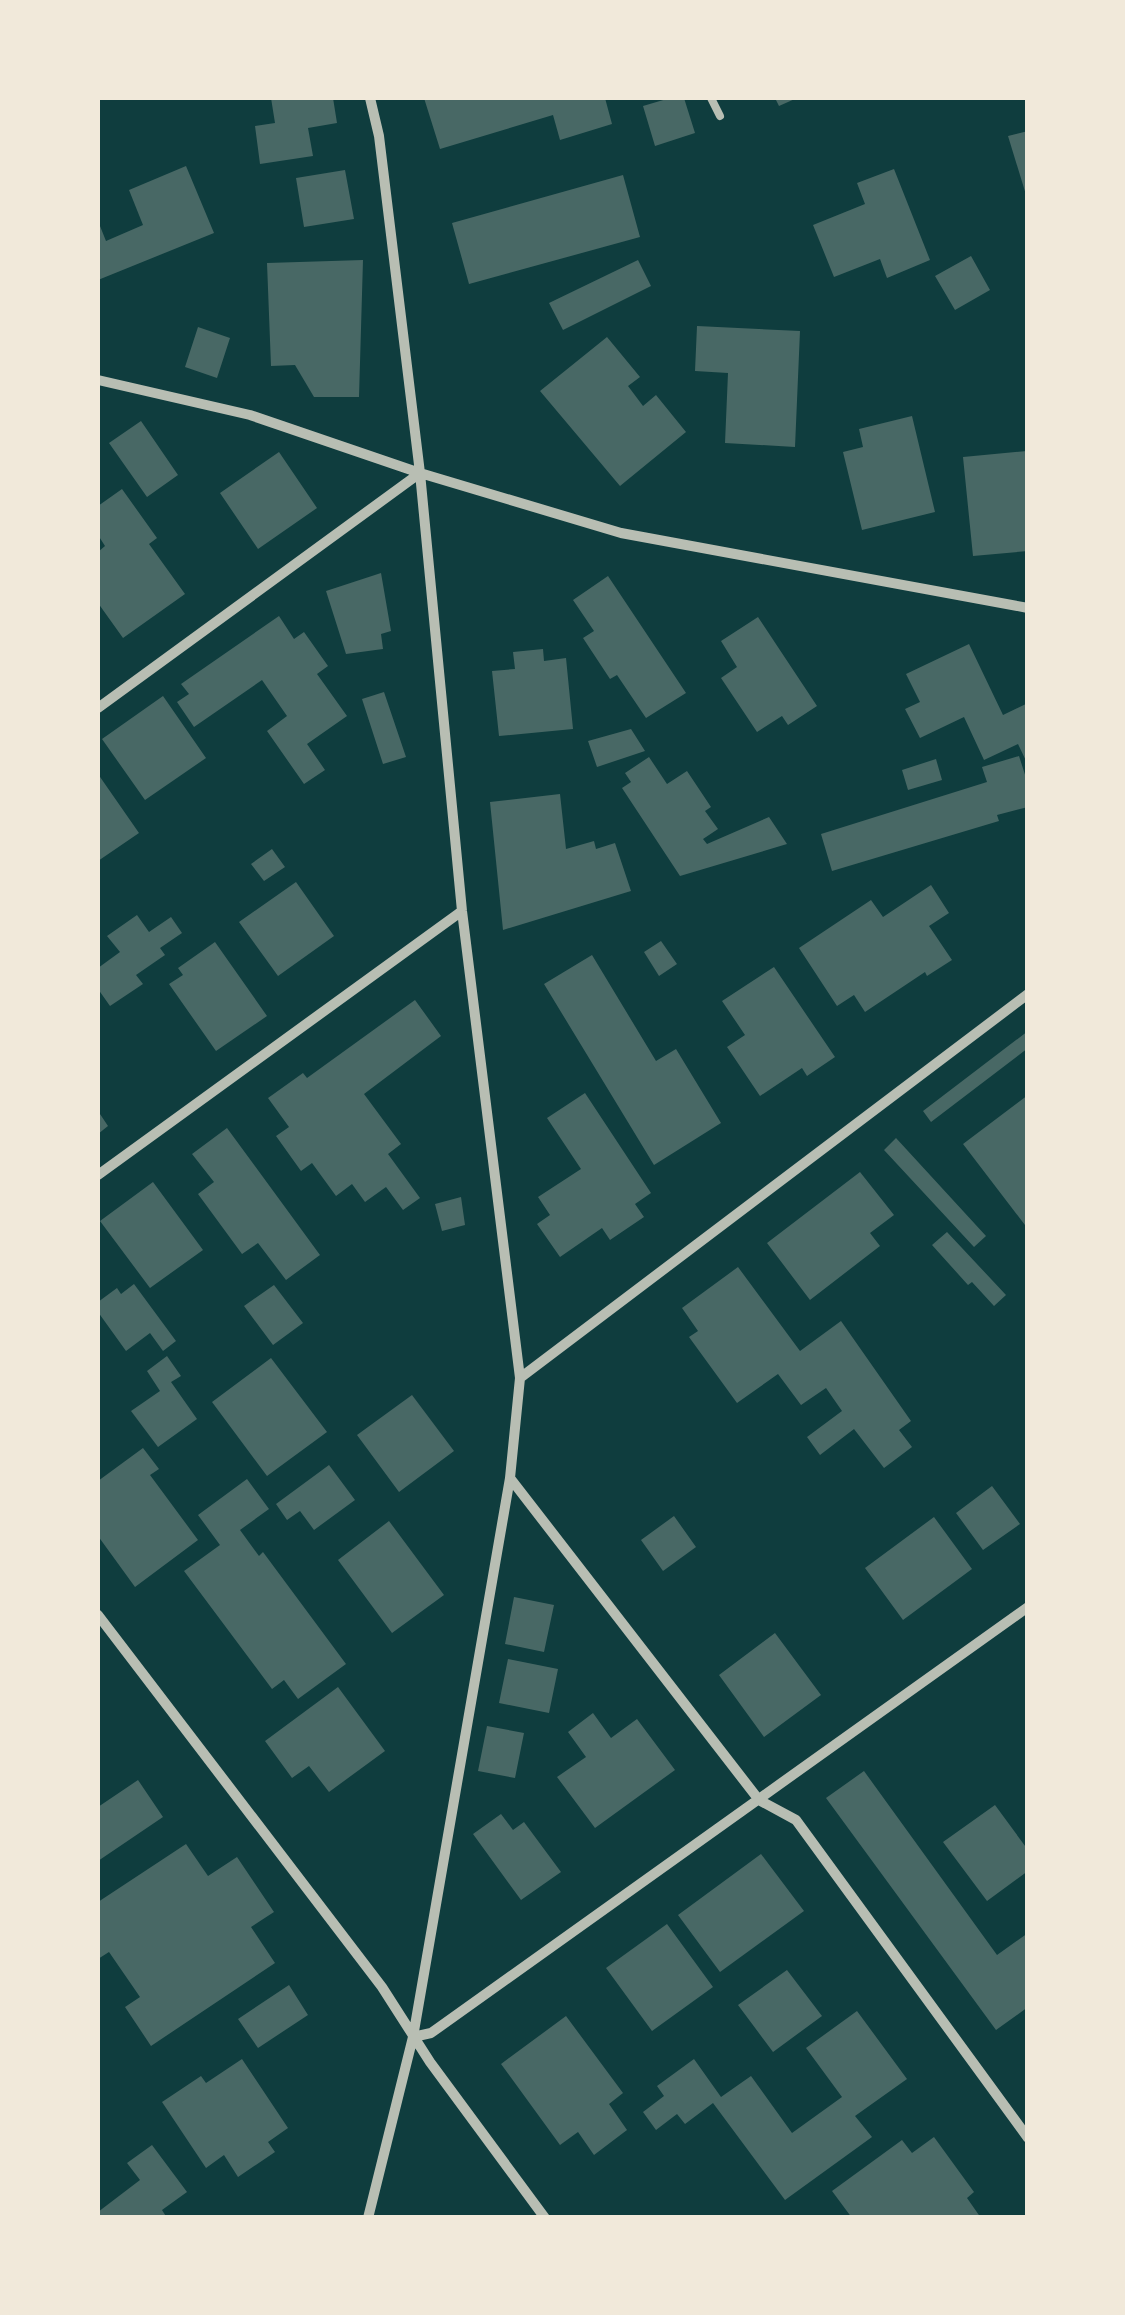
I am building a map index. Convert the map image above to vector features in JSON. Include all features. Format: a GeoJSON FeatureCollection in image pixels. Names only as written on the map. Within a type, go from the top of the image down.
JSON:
{"type":"FeatureCollection","features":[{"type":"Feature","properties":{"kind":"street"},"geometry":{"type":"LineString","coordinates":[[368,2218],[413,2037],[510,1478],[520,1378],[462,912],[420,473],[370,98]]}},
{"type":"Feature","properties":{"kind":"street"},"geometry":{"type":"LineString","coordinates":[[98,380],[250,415],[420,473],[621,534],[1028,608]]}},
{"type":"Feature","properties":{"kind":"street"},"geometry":{"type":"LineString","coordinates":[[98,708],[420,473]]}},
{"type":"Feature","properties":{"kind":"street"},"geometry":{"type":"LineString","coordinates":[[98,1174],[462,912]]}},
{"type":"Feature","properties":{"kind":"street"},"geometry":{"type":"LineString","coordinates":[[520,1378],[1028,994]]}},
{"type":"Feature","properties":{"kind":"street"},"geometry":{"type":"LineString","coordinates":[[510,1478],[759,1800],[796,1820],[1028,2138]]}},
{"type":"Feature","properties":{"kind":"street"},"geometry":{"type":"LineString","coordinates":[[413,2037],[431,2033],[1028,1607]]}},
{"type":"Feature","properties":{"kind":"street"},"geometry":{"type":"LineString","coordinates":[[98,1615],[382,1987],[413,2037],[545,2218]]}},
{"type":"Feature","properties":{"kind":"lane"},"geometry":{"type":"LineString","coordinates":[[711,98],[720,116]]}},
{"type":"Feature","properties":{"kind":"building"},"geometry":{"type":"Polygon","coordinates":[[[271,98],[333,98],[337,123],[308,128],[313,156],[260,164],[255,126],[275,123],[271,98]]]}},
{"type":"Feature","properties":{"kind":"building"},"geometry":{"type":"Polygon","coordinates":[[[424,98],[605,98],[612,124],[560,140],[553,115],[440,149],[424,98]]]}},
{"type":"Feature","properties":{"kind":"building"},"geometry":{"type":"Polygon","coordinates":[[[684,98],[695,133],[655,146],[643,106],[684,98]]]}},
{"type":"Feature","properties":{"kind":"building"},"geometry":{"type":"Polygon","coordinates":[[[775,98],[797,98],[779,106],[775,98]]]}},
{"type":"Feature","properties":{"kind":"building"},"geometry":{"type":"Polygon","coordinates":[[[1028,131],[1028,198],[1027,198],[1008,136],[1028,131]]]}},
{"type":"Feature","properties":{"kind":"building"},"geometry":{"type":"Polygon","coordinates":[[[186,166],[214,233],[98,280],[98,221],[106,241],[143,225],[129,190],[186,166]]]}},
{"type":"Feature","properties":{"kind":"building"},"geometry":{"type":"Polygon","coordinates":[[[894,169],[930,260],[887,278],[880,259],[834,277],[813,225],[865,204],[857,183],[894,169]]]}},
{"type":"Feature","properties":{"kind":"building"},"geometry":{"type":"Polygon","coordinates":[[[345,170],[354,219],[304,227],[296,178],[345,170]]]}},
{"type":"Feature","properties":{"kind":"building"},"geometry":{"type":"Polygon","coordinates":[[[623,175],[640,237],[469,284],[452,223],[623,175]]]}},
{"type":"Feature","properties":{"kind":"building"},"geometry":{"type":"Polygon","coordinates":[[[971,256],[990,290],[955,310],[935,276],[971,256]]]}},
{"type":"Feature","properties":{"kind":"building"},"geometry":{"type":"Polygon","coordinates":[[[363,260],[359,397],[314,397],[295,365],[271,366],[267,263],[363,260]]]}},
{"type":"Feature","properties":{"kind":"building"},"geometry":{"type":"Polygon","coordinates":[[[638,260],[651,286],[563,330],[549,303],[638,260]]]}},
{"type":"Feature","properties":{"kind":"building"},"geometry":{"type":"Polygon","coordinates":[[[697,326],[800,331],[795,447],[725,443],[728,373],[695,371],[697,326]]]}},
{"type":"Feature","properties":{"kind":"building"},"geometry":{"type":"Polygon","coordinates":[[[198,327],[230,338],[217,378],[185,367],[198,327]]]}},
{"type":"Feature","properties":{"kind":"building"},"geometry":{"type":"Polygon","coordinates":[[[607,337],[640,377],[628,386],[643,406],[656,395],[686,432],[620,486],[540,391],[607,337]]]}},
{"type":"Feature","properties":{"kind":"building"},"geometry":{"type":"Polygon","coordinates":[[[912,416],[935,512],[862,530],[843,452],[863,447],[859,429],[912,416]]]}},
{"type":"Feature","properties":{"kind":"building"},"geometry":{"type":"Polygon","coordinates":[[[141,421],[178,475],[147,497],[109,443],[141,421]]]}},
{"type":"Feature","properties":{"kind":"building"},"geometry":{"type":"Polygon","coordinates":[[[1027,451],[1028,551],[973,556],[963,457],[1027,451]]]}},
{"type":"Feature","properties":{"kind":"building"},"geometry":{"type":"Polygon","coordinates":[[[279,452],[317,508],[258,549],[220,493],[279,452]]]}},
{"type":"Feature","properties":{"kind":"building"},"geometry":{"type":"Polygon","coordinates":[[[122,489],[157,538],[149,544],[185,594],[123,638],[98,603],[98,552],[105,546],[98,535],[98,506],[122,489]]]}},
{"type":"Feature","properties":{"kind":"building"},"geometry":{"type":"Polygon","coordinates":[[[381,573],[391,631],[381,634],[383,649],[346,654],[326,591],[381,573]]]}},
{"type":"Feature","properties":{"kind":"building"},"geometry":{"type":"Polygon","coordinates":[[[608,576],[686,693],[646,718],[617,675],[610,679],[583,638],[594,631],[573,600],[608,576]]]}},
{"type":"Feature","properties":{"kind":"building"},"geometry":{"type":"Polygon","coordinates":[[[279,616],[294,639],[304,632],[328,666],[317,674],[347,716],[307,744],[325,770],[304,784],[267,731],[287,716],[262,680],[194,727],[177,702],[189,694],[181,684],[279,616]]]}},
{"type":"Feature","properties":{"kind":"building"},"geometry":{"type":"Polygon","coordinates":[[[758,617],[817,706],[788,725],[782,716],[757,732],[721,678],[737,667],[721,641],[758,617]]]}},
{"type":"Feature","properties":{"kind":"building"},"geometry":{"type":"Polygon","coordinates":[[[969,644],[1003,715],[1028,703],[1028,765],[1018,744],[984,760],[964,717],[920,738],[905,709],[920,702],[906,674],[969,644]]]}},
{"type":"Feature","properties":{"kind":"building"},"geometry":{"type":"Polygon","coordinates":[[[543,649],[544,661],[566,658],[573,729],[499,736],[492,671],[515,669],[513,652],[543,649]]]}},
{"type":"Feature","properties":{"kind":"building"},"geometry":{"type":"Polygon","coordinates":[[[384,692],[406,757],[383,764],[362,699],[384,692]]]}},
{"type":"Feature","properties":{"kind":"building"},"geometry":{"type":"Polygon","coordinates":[[[163,696],[206,758],[145,800],[102,739],[163,696]]]}},
{"type":"Feature","properties":{"kind":"building"},"geometry":{"type":"Polygon","coordinates":[[[631,729],[645,751],[597,767],[588,741],[631,729]]]}},
{"type":"Feature","properties":{"kind":"building"},"geometry":{"type":"Polygon","coordinates":[[[1019,756],[1028,784],[1028,807],[997,815],[999,821],[832,871],[821,834],[987,782],[982,767],[1019,756]]]}},
{"type":"Feature","properties":{"kind":"building"},"geometry":{"type":"Polygon","coordinates":[[[649,757],[667,784],[687,771],[711,807],[705,811],[718,829],[703,839],[707,844],[769,817],[787,844],[680,876],[622,788],[631,782],[625,773],[649,757]]]}},
{"type":"Feature","properties":{"kind":"building"},"geometry":{"type":"Polygon","coordinates":[[[936,759],[942,780],[908,790],[902,770],[936,759]]]}},
{"type":"Feature","properties":{"kind":"building"},"geometry":{"type":"Polygon","coordinates":[[[98,774],[139,833],[98,861],[98,774]]]}},
{"type":"Feature","properties":{"kind":"building"},"geometry":{"type":"Polygon","coordinates":[[[560,794],[566,849],[594,841],[596,849],[615,843],[631,891],[503,930],[490,802],[560,794]]]}},
{"type":"Feature","properties":{"kind":"building"},"geometry":{"type":"Polygon","coordinates":[[[272,849],[285,867],[264,881],[251,864],[272,849]]]}},
{"type":"Feature","properties":{"kind":"building"},"geometry":{"type":"Polygon","coordinates":[[[296,882],[334,936],[278,976],[239,922],[296,882]]]}},
{"type":"Feature","properties":{"kind":"building"},"geometry":{"type":"Polygon","coordinates":[[[931,885],[949,913],[929,926],[952,960],[927,976],[925,972],[865,1012],[854,995],[837,1006],[799,948],[871,900],[883,917],[931,885]]]}},
{"type":"Feature","properties":{"kind":"building"},"geometry":{"type":"Polygon","coordinates":[[[137,915],[149,932],[171,917],[182,933],[160,948],[165,955],[136,975],[143,984],[110,1006],[98,989],[98,968],[120,952],[107,936],[137,915]]]}},
{"type":"Feature","properties":{"kind":"building"},"geometry":{"type":"Polygon","coordinates":[[[661,941],[677,964],[659,976],[644,952],[661,941]]]}},
{"type":"Feature","properties":{"kind":"building"},"geometry":{"type":"Polygon","coordinates":[[[215,942],[267,1016],[216,1051],[169,984],[183,975],[178,968],[215,942]]]}},
{"type":"Feature","properties":{"kind":"building"},"geometry":{"type":"Polygon","coordinates":[[[592,955],[656,1061],[676,1049],[721,1123],[654,1165],[544,984],[592,955]]]}},
{"type":"Feature","properties":{"kind":"building"},"geometry":{"type":"Polygon","coordinates":[[[774,967],[835,1057],[807,1076],[802,1068],[760,1096],[727,1047],[745,1035],[722,1001],[774,967]]]}},
{"type":"Feature","properties":{"kind":"building"},"geometry":{"type":"Polygon","coordinates":[[[415,1000],[441,1036],[364,1094],[401,1144],[388,1154],[420,1198],[403,1210],[386,1187],[365,1202],[352,1184],[336,1196],[312,1163],[301,1171],[276,1136],[289,1127],[268,1098],[303,1073],[307,1078],[415,1000]]]}},
{"type":"Feature","properties":{"kind":"building"},"geometry":{"type":"Polygon","coordinates":[[[1028,1031],[1028,1048],[931,1122],[923,1111],[1028,1031]]]}},
{"type":"Feature","properties":{"kind":"building"},"geometry":{"type":"Polygon","coordinates":[[[585,1093],[651,1193],[635,1204],[644,1217],[610,1240],[602,1228],[560,1257],[537,1224],[550,1215],[538,1197],[581,1169],[547,1118],[585,1093]]]}},
{"type":"Feature","properties":{"kind":"building"},"geometry":{"type":"Polygon","coordinates":[[[1028,1095],[1028,1229],[963,1144],[1028,1095]]]}},
{"type":"Feature","properties":{"kind":"building"},"geometry":{"type":"Polygon","coordinates":[[[98,1111],[108,1126],[98,1134],[98,1111]]]}},
{"type":"Feature","properties":{"kind":"building"},"geometry":{"type":"Polygon","coordinates":[[[227,1128],[320,1255],[286,1280],[258,1243],[242,1254],[198,1194],[214,1182],[192,1154],[227,1128]]]}},
{"type":"Feature","properties":{"kind":"building"},"geometry":{"type":"Polygon","coordinates":[[[896,1138],[986,1236],[974,1247],[884,1150],[896,1138]]]}},
{"type":"Feature","properties":{"kind":"building"},"geometry":{"type":"Polygon","coordinates":[[[860,1172],[894,1215],[870,1233],[880,1246],[810,1300],[767,1243],[860,1172]]]}},
{"type":"Feature","properties":{"kind":"building"},"geometry":{"type":"Polygon","coordinates":[[[153,1182],[203,1250],[150,1288],[100,1221],[153,1182]]]}},
{"type":"Feature","properties":{"kind":"building"},"geometry":{"type":"Polygon","coordinates":[[[461,1197],[465,1225],[442,1231],[435,1204],[461,1197]]]}},
{"type":"Feature","properties":{"kind":"building"},"geometry":{"type":"Polygon","coordinates":[[[947,1232],[1006,1295],[994,1306],[972,1282],[968,1285],[932,1245],[947,1232]]]}},
{"type":"Feature","properties":{"kind":"building"},"geometry":{"type":"Polygon","coordinates":[[[738,1267],[800,1351],[841,1321],[911,1421],[899,1430],[912,1447],[884,1468],[854,1429],[820,1455],[807,1437],[842,1411],[826,1388],[801,1405],[778,1374],[737,1403],[689,1337],[698,1331],[682,1308],[738,1267]]]}},
{"type":"Feature","properties":{"kind":"building"},"geometry":{"type":"Polygon","coordinates":[[[134,1284],[176,1341],[163,1351],[150,1333],[126,1351],[98,1312],[98,1302],[117,1288],[121,1294],[134,1284]]]}},
{"type":"Feature","properties":{"kind":"building"},"geometry":{"type":"Polygon","coordinates":[[[274,1285],[303,1323],[273,1345],[244,1306],[274,1285]]]}},
{"type":"Feature","properties":{"kind":"building"},"geometry":{"type":"Polygon","coordinates":[[[167,1356],[181,1376],[171,1382],[197,1419],[158,1447],[131,1411],[160,1391],[147,1371],[167,1356]]]}},
{"type":"Feature","properties":{"kind":"building"},"geometry":{"type":"Polygon","coordinates":[[[271,1358],[327,1432],[267,1476],[212,1402],[271,1358]]]}},
{"type":"Feature","properties":{"kind":"building"},"geometry":{"type":"Polygon","coordinates":[[[412,1395],[454,1451],[399,1492],[357,1435],[412,1395]]]}},
{"type":"Feature","properties":{"kind":"building"},"geometry":{"type":"Polygon","coordinates":[[[143,1448],[159,1469],[150,1475],[198,1540],[135,1587],[98,1536],[98,1481],[143,1448]]]}},
{"type":"Feature","properties":{"kind":"building"},"geometry":{"type":"Polygon","coordinates":[[[329,1465],[355,1500],[314,1530],[300,1511],[287,1520],[276,1504],[329,1465]]]}},
{"type":"Feature","properties":{"kind":"building"},"geometry":{"type":"Polygon","coordinates":[[[247,1479],[269,1509],[240,1530],[259,1556],[263,1552],[346,1664],[298,1699],[284,1680],[272,1689],[184,1571],[220,1545],[198,1515],[247,1479]]]}},
{"type":"Feature","properties":{"kind":"building"},"geometry":{"type":"Polygon","coordinates":[[[992,1486],[1020,1524],[983,1550],[956,1513],[992,1486]]]}},
{"type":"Feature","properties":{"kind":"building"},"geometry":{"type":"Polygon","coordinates":[[[674,1516],[696,1547],[663,1571],[641,1540],[674,1516]]]}},
{"type":"Feature","properties":{"kind":"building"},"geometry":{"type":"Polygon","coordinates":[[[934,1517],[972,1569],[903,1620],[865,1568],[934,1517]]]}},
{"type":"Feature","properties":{"kind":"building"},"geometry":{"type":"Polygon","coordinates":[[[389,1521],[444,1595],[392,1633],[338,1560],[389,1521]]]}},
{"type":"Feature","properties":{"kind":"building"},"geometry":{"type":"Polygon","coordinates":[[[514,1597],[554,1605],[544,1652],[505,1644],[514,1597]]]}},
{"type":"Feature","properties":{"kind":"building"},"geometry":{"type":"Polygon","coordinates":[[[775,1633],[821,1695],[764,1737],[719,1675],[775,1633]]]}},
{"type":"Feature","properties":{"kind":"building"},"geometry":{"type":"Polygon","coordinates":[[[508,1659],[558,1669],[549,1713],[499,1703],[508,1659]]]}},
{"type":"Feature","properties":{"kind":"building"},"geometry":{"type":"Polygon","coordinates":[[[338,1687],[385,1751],[329,1792],[309,1766],[292,1778],[265,1741],[338,1687]]]}},
{"type":"Feature","properties":{"kind":"building"},"geometry":{"type":"Polygon","coordinates":[[[593,1713],[611,1738],[637,1719],[675,1770],[595,1828],[557,1777],[586,1757],[568,1732],[593,1713]]]}},
{"type":"Feature","properties":{"kind":"building"},"geometry":{"type":"Polygon","coordinates":[[[487,1726],[524,1733],[515,1778],[478,1771],[487,1726]]]}},
{"type":"Feature","properties":{"kind":"building"},"geometry":{"type":"Polygon","coordinates":[[[864,1771],[997,1955],[1028,1933],[1028,2007],[996,2030],[826,1798],[864,1771]]]}},
{"type":"Feature","properties":{"kind":"building"},"geometry":{"type":"Polygon","coordinates":[[[138,1780],[163,1817],[98,1861],[98,1807],[138,1780]]]}},
{"type":"Feature","properties":{"kind":"building"},"geometry":{"type":"Polygon","coordinates":[[[995,1805],[1028,1850],[1028,1871],[987,1901],[943,1842],[995,1805]]]}},
{"type":"Feature","properties":{"kind":"building"},"geometry":{"type":"Polygon","coordinates":[[[501,1814],[513,1830],[524,1822],[561,1872],[521,1900],[473,1834],[501,1814]]]}},
{"type":"Feature","properties":{"kind":"building"},"geometry":{"type":"Polygon","coordinates":[[[186,1844],[208,1876],[237,1857],[274,1912],[251,1927],[275,1963],[151,2046],[125,2007],[140,1997],[109,1952],[98,1959],[98,1902],[186,1844]]]}},
{"type":"Feature","properties":{"kind":"building"},"geometry":{"type":"Polygon","coordinates":[[[761,1854],[804,1911],[720,1972],[678,1915],[761,1854]]]}},
{"type":"Feature","properties":{"kind":"building"},"geometry":{"type":"Polygon","coordinates":[[[667,1924],[713,1987],[652,2031],[606,1968],[667,1924]]]}},
{"type":"Feature","properties":{"kind":"building"},"geometry":{"type":"Polygon","coordinates":[[[787,1970],[822,2016],[773,2052],[738,2005],[787,1970]]]}},
{"type":"Feature","properties":{"kind":"building"},"geometry":{"type":"Polygon","coordinates":[[[289,1985],[308,2015],[258,2048],[238,2019],[289,1985]]]}},
{"type":"Feature","properties":{"kind":"building"},"geometry":{"type":"Polygon","coordinates":[[[857,2011],[907,2079],[855,2116],[872,2137],[785,2200],[713,2103],[685,2124],[677,2114],[656,2130],[643,2112],[664,2096],[657,2086],[694,2059],[721,2097],[751,2076],[792,2133],[842,2097],[806,2048],[857,2011]]]}},
{"type":"Feature","properties":{"kind":"building"},"geometry":{"type":"Polygon","coordinates":[[[566,2016],[623,2093],[609,2104],[627,2130],[594,2155],[578,2132],[560,2145],[501,2064],[566,2016]]]}},
{"type":"Feature","properties":{"kind":"building"},"geometry":{"type":"Polygon","coordinates":[[[242,2059],[288,2128],[268,2142],[275,2152],[238,2177],[224,2155],[206,2168],[162,2102],[201,2076],[206,2083],[242,2059]]]}},
{"type":"Feature","properties":{"kind":"building"},"geometry":{"type":"Polygon","coordinates":[[[934,2137],[974,2192],[967,2198],[981,2218],[852,2218],[832,2191],[902,2140],[912,2153],[934,2137]]]}},
{"type":"Feature","properties":{"kind":"building"},"geometry":{"type":"Polygon","coordinates":[[[152,2145],[187,2192],[162,2210],[167,2218],[102,2218],[98,2212],[140,2180],[127,2163],[152,2145]]]}}]}
